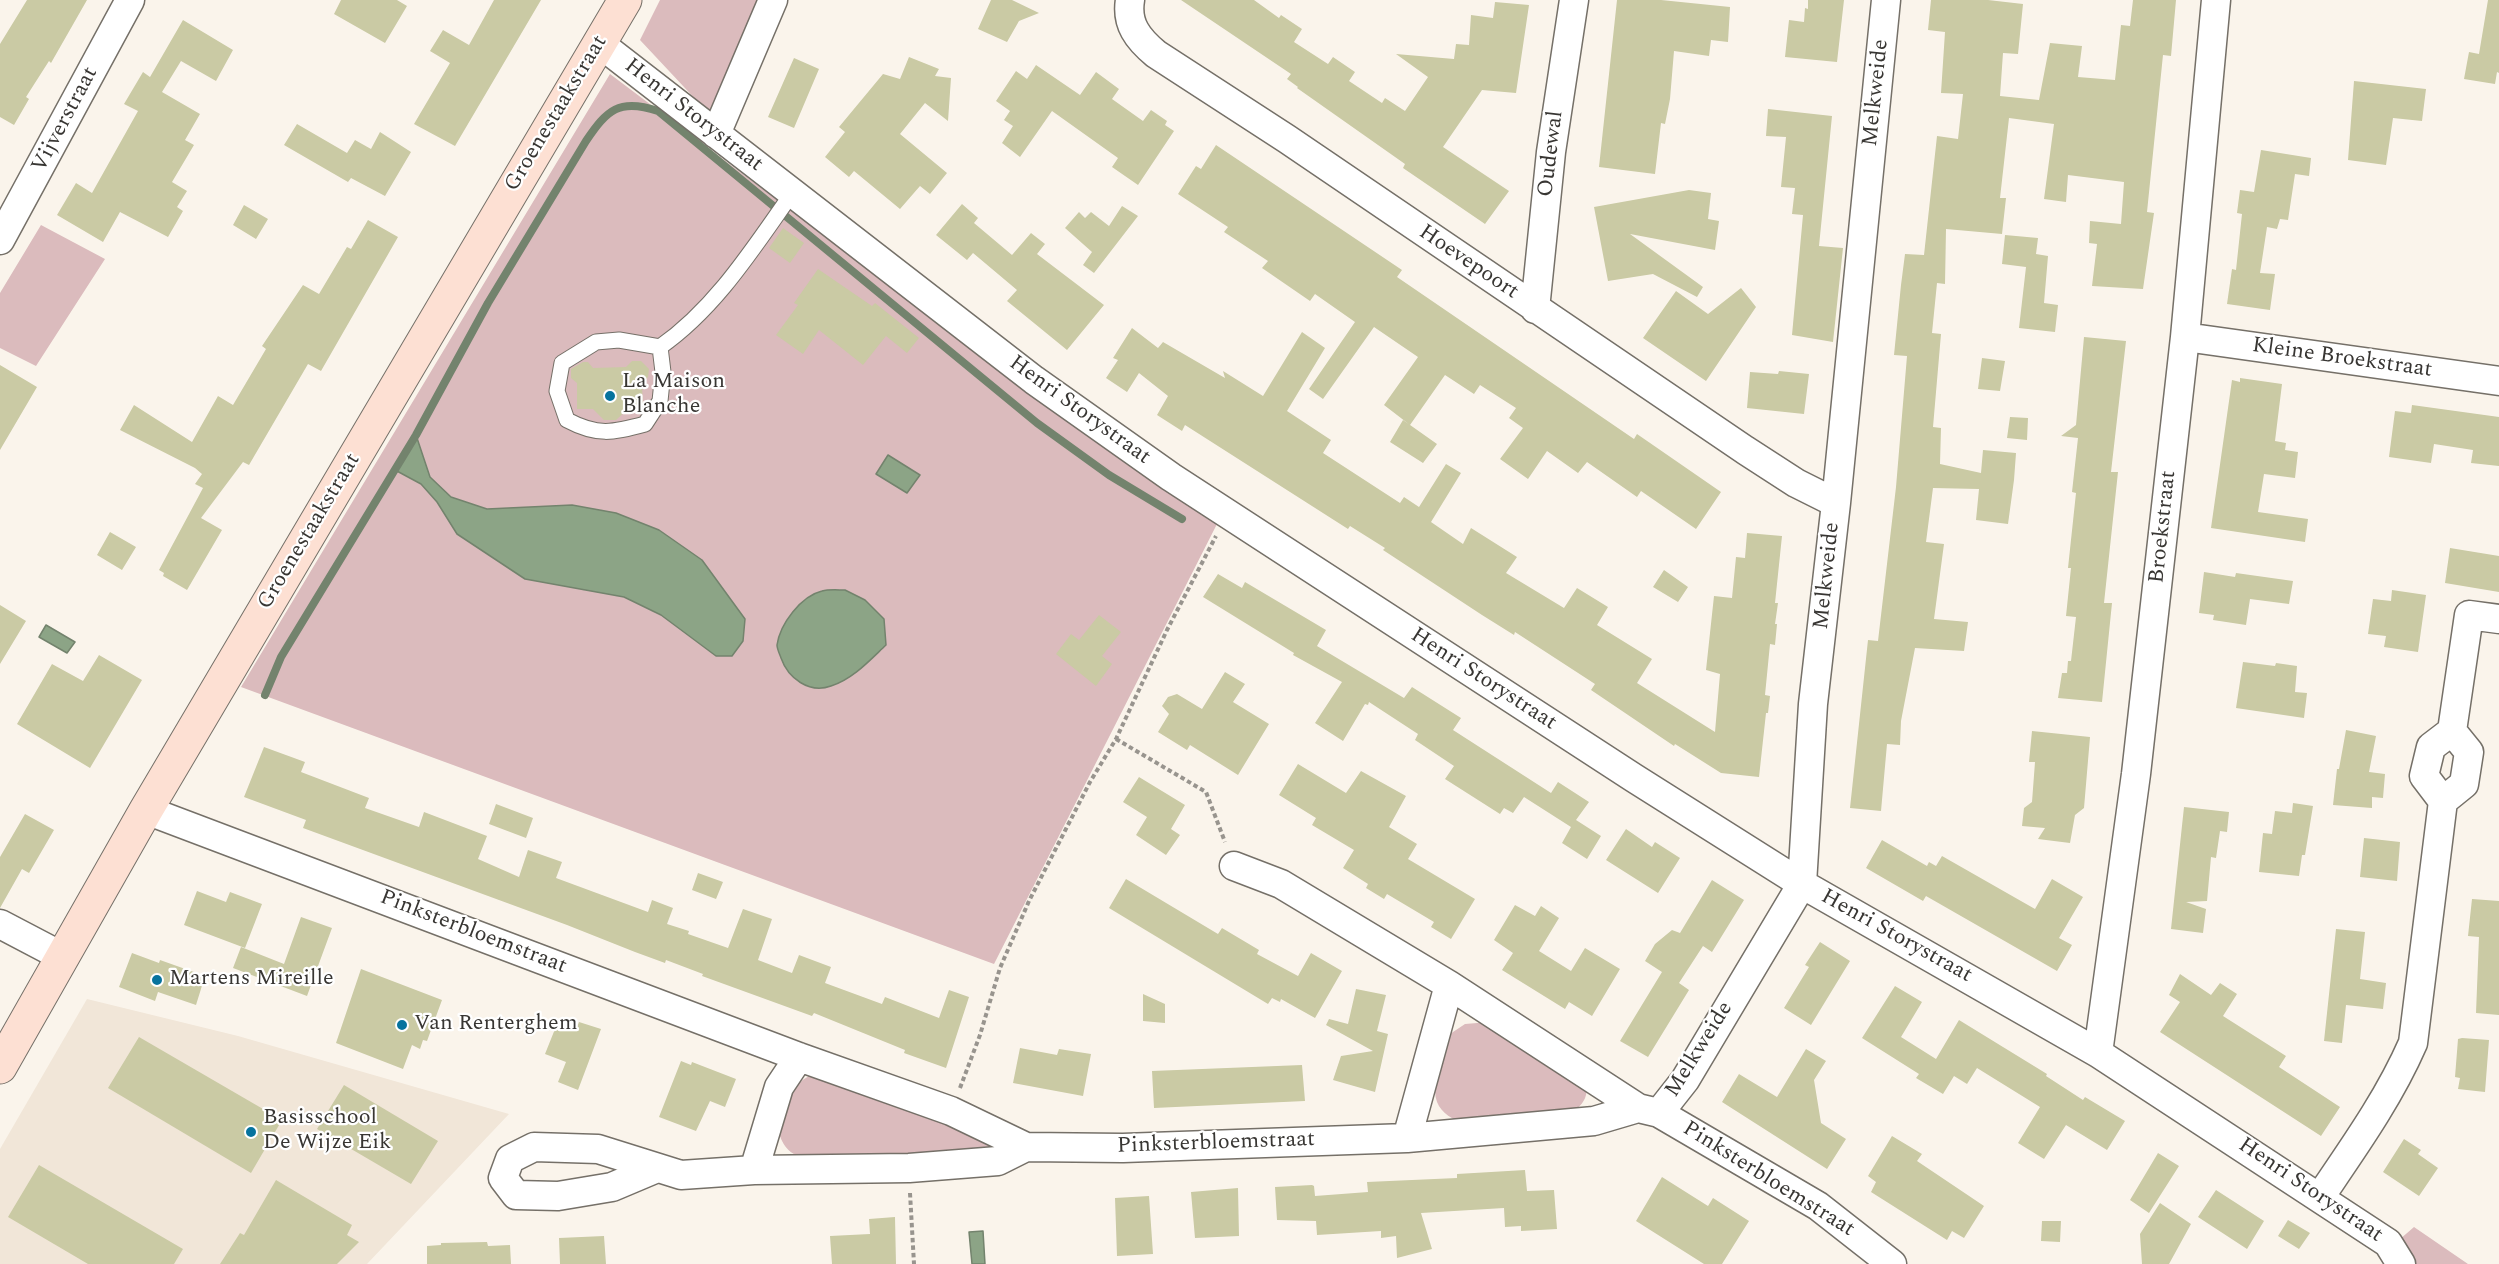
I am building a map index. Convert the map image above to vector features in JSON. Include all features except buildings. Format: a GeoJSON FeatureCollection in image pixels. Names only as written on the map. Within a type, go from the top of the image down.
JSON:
{"type":"FeatureCollection","features":[{"type":"Feature","properties":{"kind":"street","name":"Vijverstraat"},"geometry":{"type":"LineString","coordinates":[[0,240],[130,0]]}},
{"type":"Feature","properties":{"kind":"street","name":"Groenestaakstraat"},"geometry":{"type":"LineString","coordinates":[[0,1067],[146,810],[625,0]]}},
{"type":"Feature","properties":{"kind":"street"},"geometry":{"type":"LineString","coordinates":[[716,134],[773,0]]}},
{"type":"Feature","properties":{"kind":"street","name":"Hoevepoort"},"geometry":{"type":"LineString","coordinates":[[1130,0],[1131,23],[1138,39],[1155,54],[1287,139],[1787,478],[1836,503]]}},
{"type":"Feature","properties":{"kind":"street","name":"Oudewal"},"geometry":{"type":"LineString","coordinates":[[1535,309],[1551,152],[1574,0]]}},
{"type":"Feature","properties":{"kind":"street","name":"Melkweide"},"geometry":{"type":"LineString","coordinates":[[1649,1110],[1685,1080],[1802,884],[1813,704],[1836,503],[1886,0]]}},
{"type":"Feature","properties":{"kind":"street","name":"Broekstraat"},"geometry":{"type":"LineString","coordinates":[[2098,1053],[2136,774],[2185,337],[2216,0]]}},
{"type":"Feature","properties":{"kind":"street","name":"Henri Storystraat"},"geometry":{"type":"LineString","coordinates":[[599,44],[716,134],[790,197],[1034,380],[1227,514],[1802,884],[2098,1053],[2388,1243],[2401,1264]]}},
{"type":"Feature","properties":{"kind":"street","name":"Kleine Broekstraat"},"geometry":{"type":"LineString","coordinates":[[2185,337],[2499,381]]}},
{"type":"Feature","properties":{"kind":"street"},"geometry":{"type":"LineString","coordinates":[[2320,1197],[2360,1140],[2401,1071],[2413,1043],[2443,801],[2463,784],[2469,752],[2452,731],[2469,615],[2499,619]]}},
{"type":"Feature","properties":{"kind":"street","name":"Pinksterbloemstraat"},"geometry":{"type":"LineString","coordinates":[[146,810],[799,1057],[951,1111],[1026,1147],[1123,1148],[1407,1138],[1594,1121],[1649,1110]]}},
{"type":"Feature","properties":{"kind":"street","name":"Pinksterbloemstraat"},"geometry":{"type":"LineString","coordinates":[[1234,866],[1281,884],[1449,985],[1649,1110],[1818,1206],[1892,1264]]}},
{"type":"Feature","properties":{"kind":"street"},"geometry":{"type":"LineString","coordinates":[[0,924],[63,957]]}},
{"type":"Feature","properties":{"kind":"street"},"geometry":{"type":"LineString","coordinates":[[1407,1138],[1449,985]]}},
{"type":"Feature","properties":{"kind":"street"},"geometry":{"type":"LineString","coordinates":[[754,1170],[779,1087],[799,1057]]}},
{"type":"Feature","properties":{"kind":"street","name":"Pinksterbloemstraat"},"geometry":{"type":"LineString","coordinates":[[657,1168],[681,1175],[754,1170],[909,1168],[998,1161],[1026,1147]]}},
{"type":"Feature","properties":{"kind":"lane"},"geometry":{"type":"LineString","coordinates":[[660,347],[663,372],[660,400],[645,424],[614,433],[586,430],[567,420],[557,391],[561,363],[596,342],[619,340],[660,347],[699,314],[742,264],[790,197]]}},
{"type":"Feature","properties":{"kind":"path"},"geometry":{"type":"LineString","coordinates":[[951,1111],[980,1035],[1000,968],[1029,901],[1090,782],[1116,739],[1167,630],[1227,514]]}},
{"type":"Feature","properties":{"kind":"path"},"geometry":{"type":"LineString","coordinates":[[1116,739],[1206,792],[1234,866]]}},
{"type":"Feature","properties":{"kind":"path"},"geometry":{"type":"LineString","coordinates":[[909,1168],[914,1264]]}},
{"type":"Feature","properties":{"kind":"shaded area"},"geometry":{"type":"Polygon","coordinates":[[[660,0],[764,0],[713,118],[640,40],[660,0]]]}},
{"type":"Feature","properties":{"kind":"shaded area"},"geometry":{"type":"Polygon","coordinates":[[[610,74],[1057,411],[1218,522],[994,964],[241,687],[610,74]]]}},
{"type":"Feature","properties":{"kind":"shaded area"},"geometry":{"type":"Polygon","coordinates":[[[41,225],[105,259],[36,366],[0,348],[0,293],[41,225]]]}},
{"type":"Feature","properties":{"kind":"shaded area"},"geometry":{"type":"Polygon","coordinates":[[[416,435],[430,477],[451,497],[487,509],[572,505],[616,513],[659,530],[702,560],[745,619],[743,641],[732,656],[716,656],[661,615],[624,597],[525,579],[457,534],[437,502],[421,484],[395,470],[416,435]]]}},
{"type":"Feature","properties":{"kind":"shaded area"},"geometry":{"type":"Polygon","coordinates":[[[888,455],[920,475],[907,493],[876,474],[888,455]]]}},
{"type":"Feature","properties":{"kind":"shaded area"},"geometry":{"type":"Polygon","coordinates":[[[825,590],[845,590],[865,600],[884,619],[886,645],[847,679],[823,688],[807,686],[794,678],[784,665],[777,647],[782,628],[799,605],[814,594],[825,590]]]}},
{"type":"Feature","properties":{"kind":"shaded area"},"geometry":{"type":"Polygon","coordinates":[[[46,625],[75,642],[67,653],[39,637],[46,625]]]}},
{"type":"Feature","properties":{"kind":"shaded area","name":"Basisschool De Wijze Eik"},"geometry":{"type":"Polygon","coordinates":[[[87,999],[238,1036],[509,1114],[367,1264],[0,1264],[0,1149],[87,999]]]}},
{"type":"Feature","properties":{"kind":"shaded area"},"geometry":{"type":"Polygon","coordinates":[[[1489,1023],[1587,1085],[1582,1103],[1577,1109],[1457,1121],[1448,1116],[1439,1106],[1435,1092],[1450,1034],[1465,1024],[1489,1023]]]}},
{"type":"Feature","properties":{"kind":"shaded area"},"geometry":{"type":"Polygon","coordinates":[[[815,1073],[995,1143],[986,1152],[805,1158],[793,1154],[785,1146],[776,1124],[795,1088],[815,1073]]]}},
{"type":"Feature","properties":{"kind":"shaded area"},"geometry":{"type":"Polygon","coordinates":[[[2414,1227],[2468,1264],[2410,1264],[2399,1240],[2414,1227]]]}},
{"type":"Feature","properties":{"kind":"shaded area"},"geometry":{"type":"Polygon","coordinates":[[[983,1231],[985,1264],[972,1264],[969,1232],[983,1231]]]}},
{"type":"Feature","properties":{"kind":"waterway"},"geometry":{"type":"LineString","coordinates":[[265,695],[281,657],[416,435],[488,303],[586,141],[608,114],[624,107],[645,107],[658,111],[1037,423],[1109,475],[1182,519]]}},
{"type":"Feature","properties":{"kind":"place","name":"La Maison Blanche"},"geometry":{"type":"Point","coordinates":[610,396]}},
{"type":"Feature","properties":{"kind":"place","name":"Martens Mireille"},"geometry":{"type":"Point","coordinates":[157,980]}},
{"type":"Feature","properties":{"kind":"place","name":"Van Renterghem"},"geometry":{"type":"Point","coordinates":[402,1025]}},
{"type":"Feature","properties":{"kind":"place","name":"Basisschool De Wijze Eik"},"geometry":{"type":"Point","coordinates":[251,1132]}}]}
